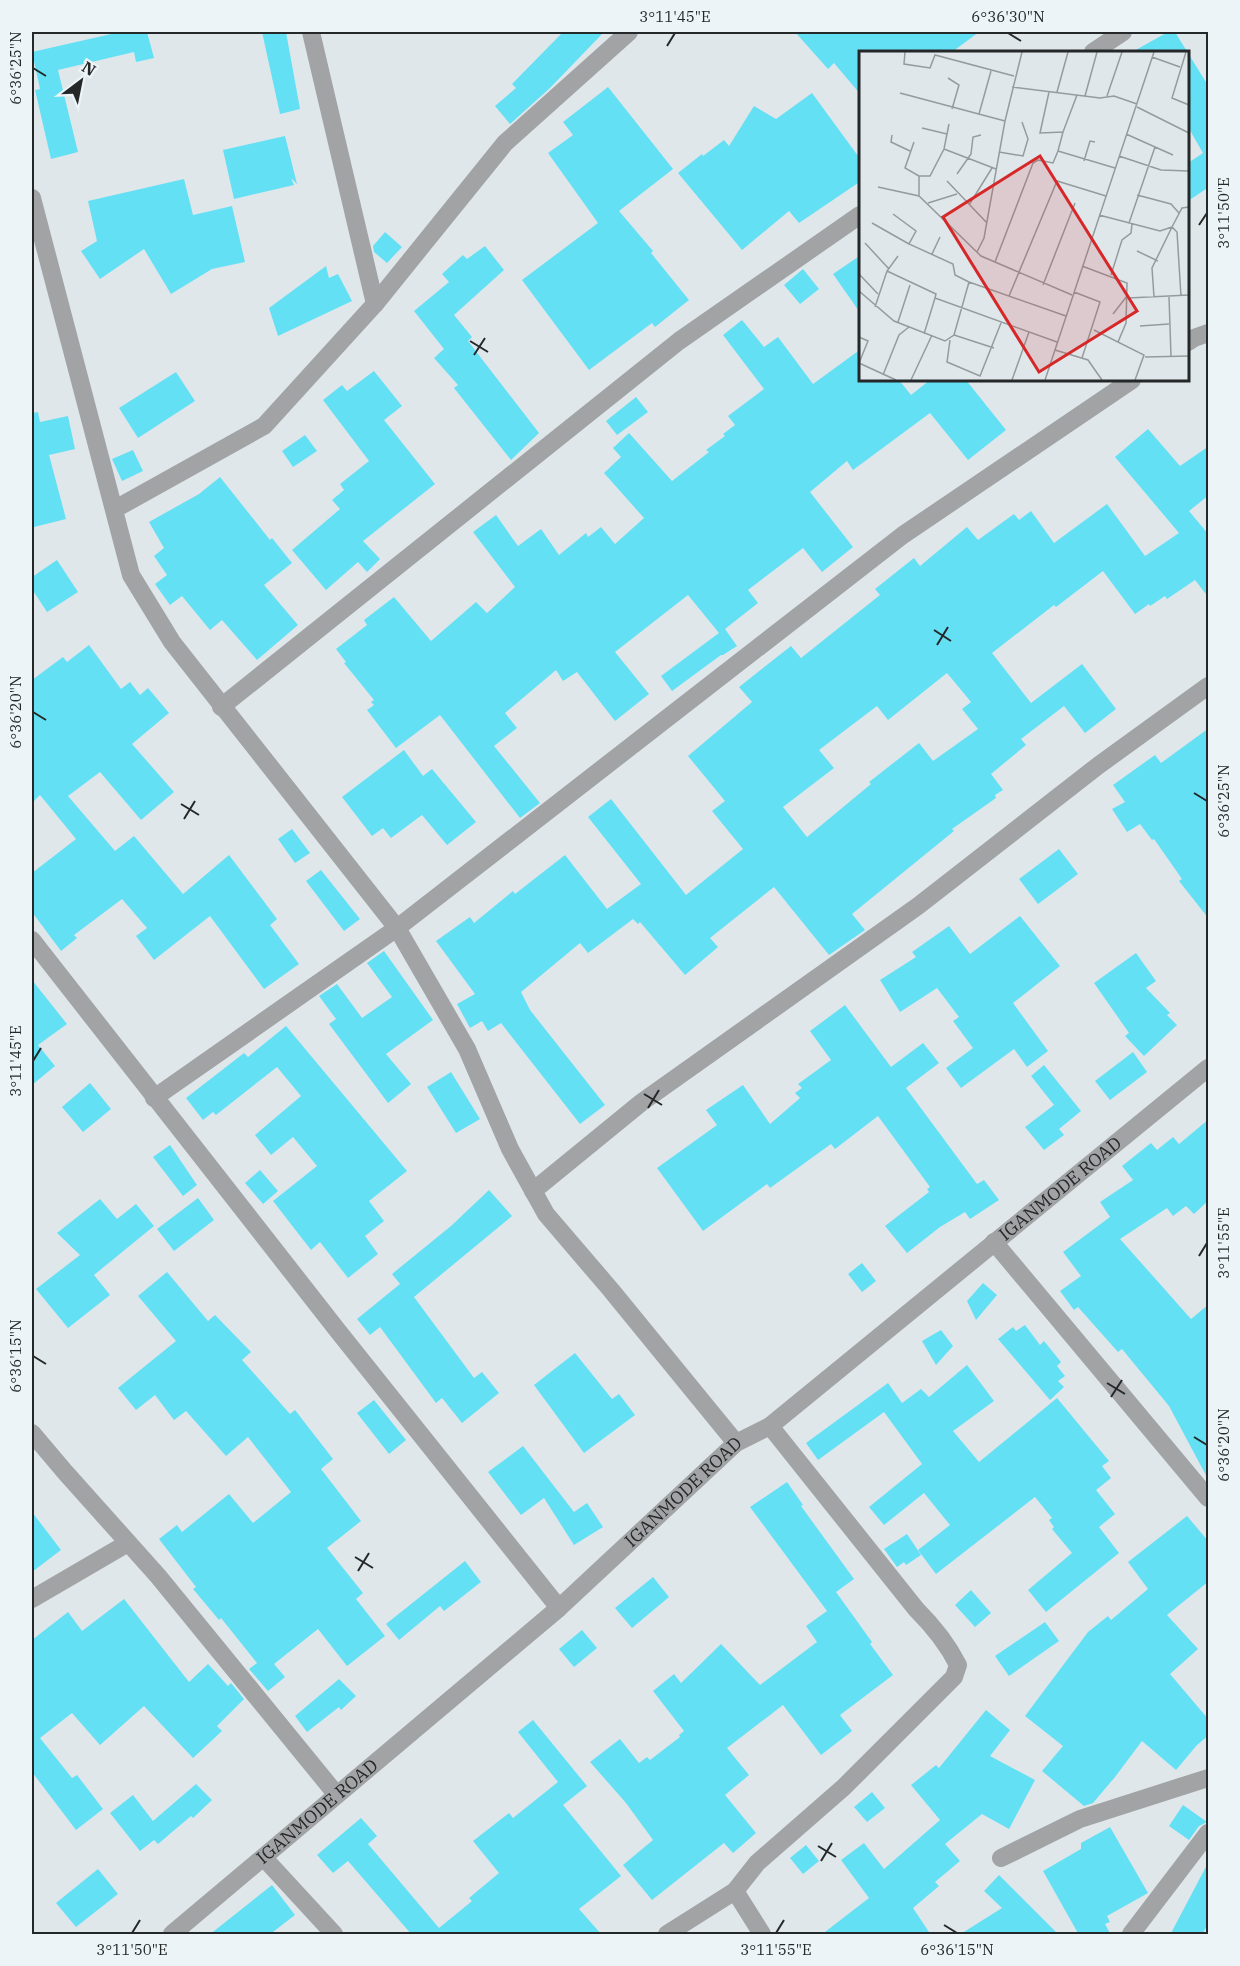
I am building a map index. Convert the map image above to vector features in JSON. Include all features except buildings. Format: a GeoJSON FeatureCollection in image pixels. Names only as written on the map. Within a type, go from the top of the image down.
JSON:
{"type":"FeatureCollection","features":[{"type":"Feature","properties":{"kind":"street"},"geometry":{"type":"LineString","coordinates":[[115,509],[264,426],[375,304],[505,143],[629,32]]}},
{"type":"Feature","properties":{"kind":"street"},"geometry":{"type":"LineString","coordinates":[[1094,51],[1123,32]]}},
{"type":"Feature","properties":{"kind":"street"},"geometry":{"type":"LineString","coordinates":[[315,34],[375,304]]}},
{"type":"Feature","properties":{"kind":"street"},"geometry":{"type":"LineString","coordinates":[[32,198],[115,509],[130,575],[172,642],[221,707],[397,928],[466,1049],[510,1149],[546,1214],[736,1443]]}},
{"type":"Feature","properties":{"kind":"street"},"geometry":{"type":"LineString","coordinates":[[221,707],[679,341],[859,216]]}},
{"type":"Feature","properties":{"kind":"street"},"geometry":{"type":"LineString","coordinates":[[1189,341],[1209,333]]}},
{"type":"Feature","properties":{"kind":"street"},"geometry":{"type":"LineString","coordinates":[[154,1098],[397,928],[903,535],[1131,381]]}},
{"type":"Feature","properties":{"kind":"street"},"geometry":{"type":"LineString","coordinates":[[533,1191],[642,1102],[918,906],[1098,765],[1209,686]]}},
{"type":"Feature","properties":{"kind":"street"},"geometry":{"type":"LineString","coordinates":[[32,940],[154,1098],[559,1608]]}},
{"type":"Feature","properties":{"kind":"street","name":"IGANMODE ROAD"},"geometry":{"type":"LineString","coordinates":[[172,1935],[336,1794],[559,1608],[736,1443],[770,1426],[1209,1068]]}},
{"type":"Feature","properties":{"kind":"street"},"geometry":{"type":"LineString","coordinates":[[994,1242],[1206,1490]]}},
{"type":"Feature","properties":{"kind":"street"},"geometry":{"type":"LineString","coordinates":[[667,1935],[735,1891],[757,1863],[844,1787],[954,1677],[958,1665],[948,1645],[935,1628],[916,1609],[770,1426]]}},
{"type":"Feature","properties":{"kind":"street"},"geometry":{"type":"LineString","coordinates":[[32,1432],[158,1576],[336,1794]]}},
{"type":"Feature","properties":{"kind":"street"},"geometry":{"type":"LineString","coordinates":[[32,1599],[128,1543]]}},
{"type":"Feature","properties":{"kind":"street"},"geometry":{"type":"LineString","coordinates":[[1001,1858],[1080,1819],[1209,1778]]}},
{"type":"Feature","properties":{"kind":"street"},"geometry":{"type":"LineString","coordinates":[[1131,1935],[1209,1833]]}},
{"type":"Feature","properties":{"kind":"street"},"geometry":{"type":"LineString","coordinates":[[264,1858],[334,1935]]}},
{"type":"Feature","properties":{"kind":"street"},"geometry":{"type":"LineString","coordinates":[[735,1891],[762,1935]]}}]}
